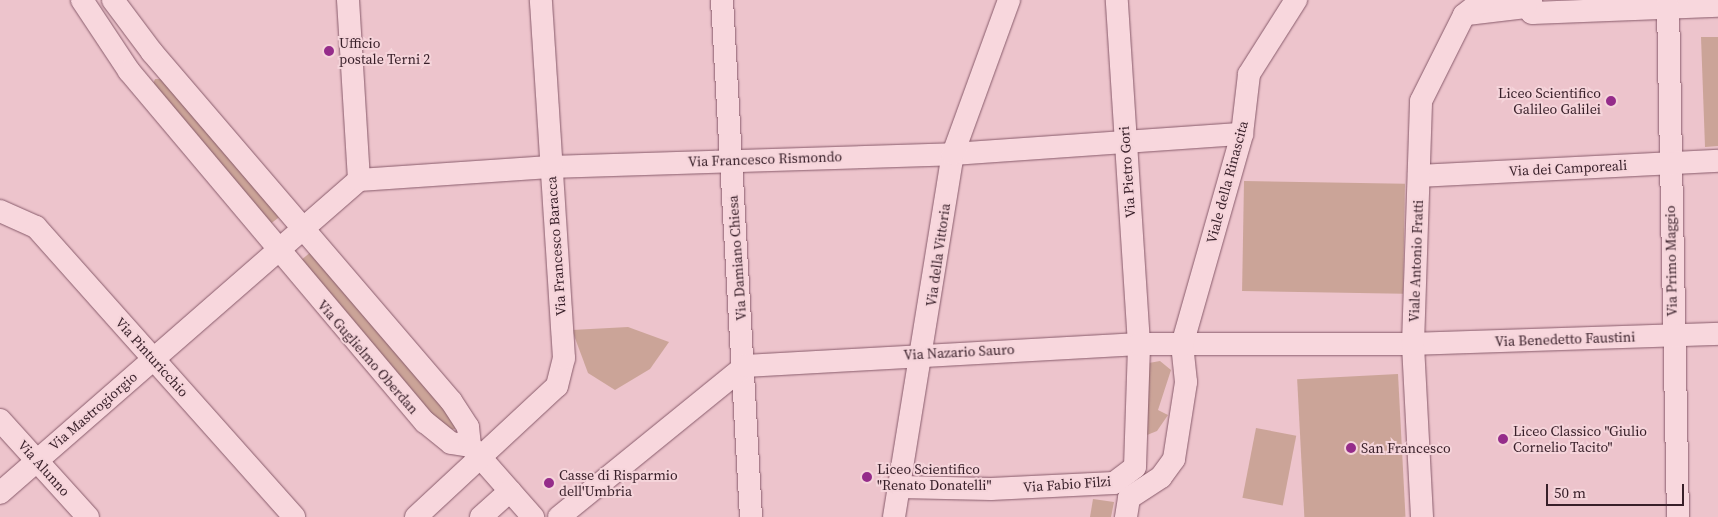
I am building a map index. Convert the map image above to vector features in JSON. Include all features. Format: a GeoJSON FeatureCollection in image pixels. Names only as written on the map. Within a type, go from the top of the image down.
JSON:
{"type":"FeatureCollection","features":[{"type":"Feature","properties":{"kind":"street","name":"Via Guglielmo Oberdan"},"geometry":{"type":"LineString","coordinates":[[82,0],[130,71],[278,252],[425,422],[451,443],[476,452]]}},
{"type":"Feature","properties":{"kind":"street"},"geometry":{"type":"LineString","coordinates":[[113,0],[152,52],[306,228],[451,401],[468,426],[476,452],[533,517]]}},
{"type":"Feature","properties":{"kind":"street"},"geometry":{"type":"LineString","coordinates":[[278,252],[359,180],[348,0]]}},
{"type":"Feature","properties":{"kind":"street","name":"Via Francesco Baracca"},"geometry":{"type":"LineString","coordinates":[[416,517],[476,452],[557,386],[562,368],[541,0]]}},
{"type":"Feature","properties":{"kind":"street","name":"Via Damiano Chiesa"},"geometry":{"type":"LineString","coordinates":[[722,0],[745,366],[751,517]]}},
{"type":"Feature","properties":{"kind":"street","name":"Via della Vittoria"},"geometry":{"type":"LineString","coordinates":[[894,517],[924,353],[953,154],[1009,0]]}},
{"type":"Feature","properties":{"kind":"street","name":"Via Pietro Gori"},"geometry":{"type":"LineString","coordinates":[[1117,0],[1139,344]]}},
{"type":"Feature","properties":{"kind":"street","name":"Viale della Rinascita"},"geometry":{"type":"LineString","coordinates":[[1182,345],[1242,134],[1249,74],[1296,0]]}},
{"type":"Feature","properties":{"kind":"street"},"geometry":{"type":"LineString","coordinates":[[1463,8],[1483,0]]}},
{"type":"Feature","properties":{"kind":"street"},"geometry":{"type":"LineString","coordinates":[[1463,8],[1529,4],[1532,14],[1668,6],[1718,6]]}},
{"type":"Feature","properties":{"kind":"street","name":"Via Primo Maggio"},"geometry":{"type":"LineString","coordinates":[[1668,6],[1672,336],[1678,517]]}},
{"type":"Feature","properties":{"kind":"street","name":"Viale Antonio Fratti"},"geometry":{"type":"LineString","coordinates":[[1422,517],[1413,344],[1421,101],[1463,8]]}},
{"type":"Feature","properties":{"kind":"street"},"geometry":{"type":"LineString","coordinates":[[130,71],[152,52]]}},
{"type":"Feature","properties":{"kind":"street","name":"Via Francesco Rismondo"},"geometry":{"type":"LineString","coordinates":[[359,180],[550,167],[953,154],[1125,140],[1242,134]]}},
{"type":"Feature","properties":{"kind":"street","name":"Via dei Camporeali"},"geometry":{"type":"LineString","coordinates":[[1419,176],[1718,160]]}},
{"type":"Feature","properties":{"kind":"street","name":"Via Pinturicchio"},"geometry":{"type":"LineString","coordinates":[[0,211],[36,227],[294,517]]}},
{"type":"Feature","properties":{"kind":"street","name":"Via Mastrogiorgio"},"geometry":{"type":"LineString","coordinates":[[0,493],[278,252]]}},
{"type":"Feature","properties":{"kind":"street","name":"Via Benedetto Faustini"},"geometry":{"type":"LineString","coordinates":[[1413,344],[1718,334]]}},
{"type":"Feature","properties":{"kind":"street"},"geometry":{"type":"LineString","coordinates":[[1128,507],[1131,474],[1135,467],[1139,344]]}},
{"type":"Feature","properties":{"kind":"street","name":"Via Nazario Sauro"},"geometry":{"type":"LineString","coordinates":[[745,366],[924,353],[1139,344],[1413,344]]}},
{"type":"Feature","properties":{"kind":"street"},"geometry":{"type":"LineString","coordinates":[[1128,507],[1161,477],[1174,459],[1186,382],[1182,345]]}},
{"type":"Feature","properties":{"kind":"street"},"geometry":{"type":"LineString","coordinates":[[559,517],[745,366]]}},
{"type":"Feature","properties":{"kind":"street","name":"Via Alunno"},"geometry":{"type":"LineString","coordinates":[[0,420],[88,517]]}},
{"type":"Feature","properties":{"kind":"street","name":"Via Fabio Filzi"},"geometry":{"type":"LineString","coordinates":[[900,487],[991,489],[1114,483],[1131,474]]}},
{"type":"Feature","properties":{"kind":"street"},"geometry":{"type":"LineString","coordinates":[[481,517],[510,491]]}},
{"type":"Feature","properties":{"kind":"shaded area"},"geometry":{"type":"Polygon","coordinates":[[[1701,37],[1718,37],[1718,146],[1705,147],[1701,37]]]}},
{"type":"Feature","properties":{"kind":"shaded area"},"geometry":{"type":"Polygon","coordinates":[[[155,79],[167,79],[282,215],[269,225],[151,89],[155,79]]]}},
{"type":"Feature","properties":{"kind":"shaded area"},"geometry":{"type":"Polygon","coordinates":[[[1244,181],[1405,184],[1403,294],[1242,291],[1244,181]]]}},
{"type":"Feature","properties":{"kind":"shaded area"},"geometry":{"type":"Polygon","coordinates":[[[312,251],[457,419],[455,429],[443,431],[300,261],[312,251]]]}},
{"type":"Feature","properties":{"kind":"shaded area"},"geometry":{"type":"Polygon","coordinates":[[[628,327],[669,342],[650,369],[615,390],[588,373],[572,330],[628,327]]]}},
{"type":"Feature","properties":{"kind":"shaded area"},"geometry":{"type":"Polygon","coordinates":[[[1160,361],[1171,370],[1158,410],[1168,415],[1157,431],[1147,435],[1149,363],[1160,361]]]}},
{"type":"Feature","properties":{"kind":"shaded area","name":"San Francesco"},"geometry":{"type":"Polygon","coordinates":[[[1398,374],[1405,517],[1304,517],[1297,379],[1398,374]]]}},
{"type":"Feature","properties":{"kind":"shaded area"},"geometry":{"type":"Polygon","coordinates":[[[1256,428],[1296,436],[1283,506],[1242,498],[1256,428]]]}},
{"type":"Feature","properties":{"kind":"shaded area"},"geometry":{"type":"Polygon","coordinates":[[[1093,499],[1114,502],[1111,517],[1090,517],[1093,499]]]}},
{"type":"Feature","properties":{"kind":"place","name":"Ufficio postale Terni 2"},"geometry":{"type":"Point","coordinates":[329,51]}},
{"type":"Feature","properties":{"kind":"place","name":"Liceo Scientifico Galileo Galilei"},"geometry":{"type":"Point","coordinates":[1611,101]}},
{"type":"Feature","properties":{"kind":"place","name":"Liceo Classico \"Giulio Cornelio Tacito\""},"geometry":{"type":"Point","coordinates":[1503,439]}},
{"type":"Feature","properties":{"kind":"place","name":"San Francesco"},"geometry":{"type":"Point","coordinates":[1351,448]}},
{"type":"Feature","properties":{"kind":"place","name":"Liceo Scientifico \"Renato Donatelli\""},"geometry":{"type":"Point","coordinates":[867,477]}},
{"type":"Feature","properties":{"kind":"place","name":"Casse di Risparmio dell'Umbria"},"geometry":{"type":"Point","coordinates":[549,483]}}]}
